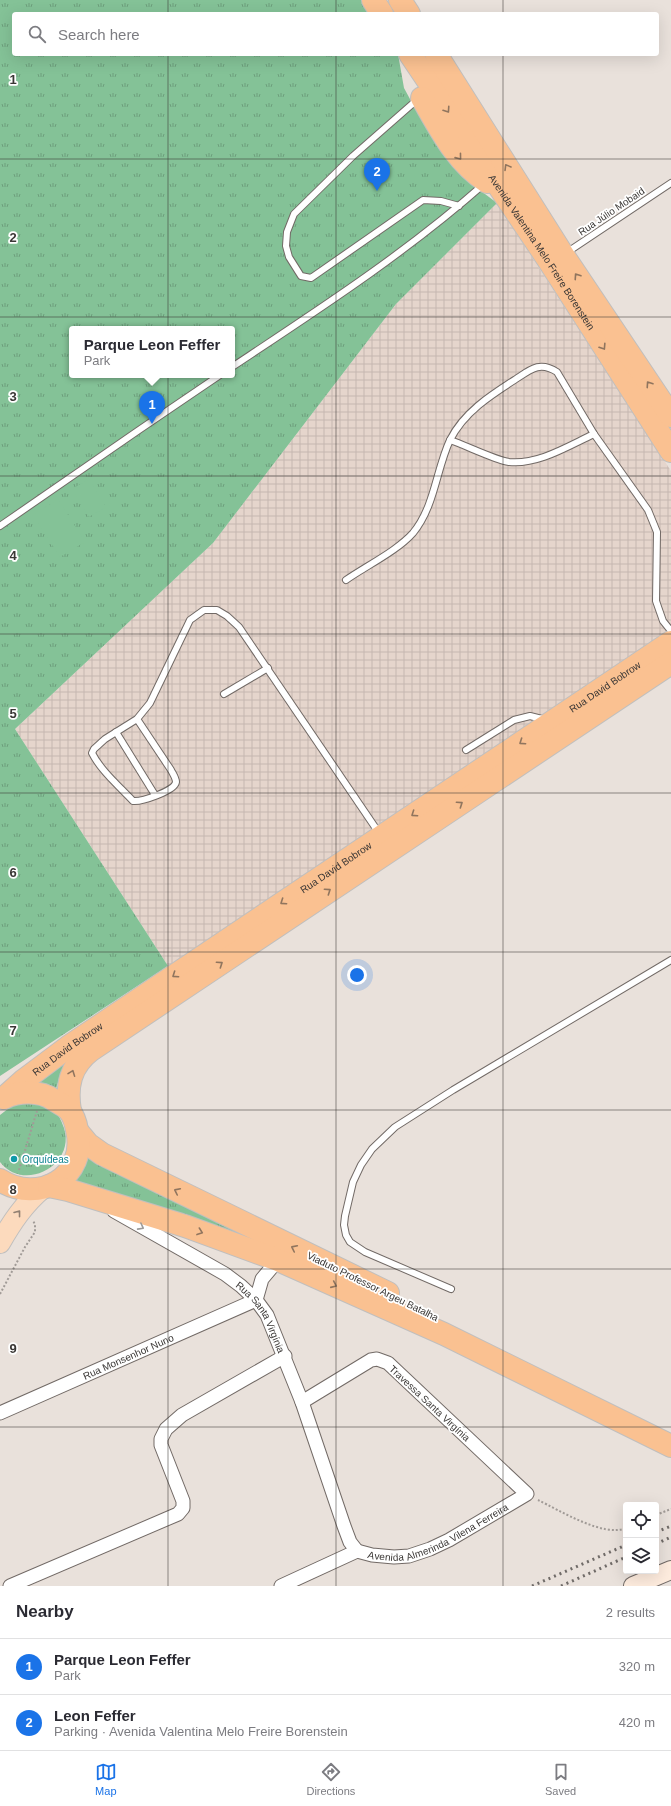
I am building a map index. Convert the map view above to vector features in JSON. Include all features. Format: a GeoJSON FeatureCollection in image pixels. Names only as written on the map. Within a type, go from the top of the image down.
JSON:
{"type":"FeatureCollection","features":[{"type":"Feature","properties":{"kind":"highway"},"geometry":{"type":"LineString","coordinates":[[373,0],[381,12]]}},
{"type":"Feature","properties":{"kind":"highway"},"geometry":{"type":"LineString","coordinates":[[400,0],[408,12]]}},
{"type":"Feature","properties":{"kind":"highway"},"geometry":{"type":"LineString","coordinates":[[440,60],[419,56],[411,66],[409,72],[410,77],[454,150],[473,173],[495,187]]}},
{"type":"Feature","properties":{"kind":"highway","name":"Avenida Valentina Melo Freire Borenstein"},"geometry":{"type":"LineString","coordinates":[[419,56],[495,187],[671,451]]}},
{"type":"Feature","properties":{"kind":"highway","name":"Avenida Valentina Melo Freire Borenstein"},"geometry":{"type":"LineString","coordinates":[[440,60],[562,255],[671,416]]}},
{"type":"Feature","properties":{"kind":"highway","name":"Rua David Bobrow"},"geometry":{"type":"LineString","coordinates":[[2,1098],[68,1047],[671,642]]}},
{"type":"Feature","properties":{"kind":"highway","name":"Rua David Bobrow"},"geometry":{"type":"LineString","coordinates":[[46,1187],[62,1178],[73,1163],[78,1151],[78,1132],[68,1101],[69,1081],[75,1065],[85,1054],[671,663]]}},
{"type":"Feature","properties":{"kind":"highway","name":"Rua David Bobrow"},"geometry":{"type":"LineString","coordinates":[[2,1098],[22,1093],[43,1094],[70,1111]]}},
{"type":"Feature","properties":{"kind":"highway","name":"Viaduto Professor Argeu Batalha"},"geometry":{"type":"LineString","coordinates":[[78,1132],[88,1144],[102,1154],[450,1330],[671,1446]]}},
{"type":"Feature","properties":{"kind":"highway"},"geometry":{"type":"LineString","coordinates":[[0,1180],[18,1188],[29,1190],[46,1187]]}},
{"type":"Feature","properties":{"kind":"highway","name":"Rua Santa Virgínia"},"geometry":{"type":"LineString","coordinates":[[46,1187],[68,1190],[96,1199]]}},
{"type":"Feature","properties":{"kind":"highway","name":"Viaduto Professor Argeu Batalha"},"geometry":{"type":"LineString","coordinates":[[96,1199],[185,1226],[278,1260],[450,1330],[671,1434]]}},
{"type":"Feature","properties":{"kind":"main road"},"geometry":{"type":"LineString","coordinates":[[0,1243],[24,1206],[46,1187]]}},
{"type":"Feature","properties":{"kind":"main road"},"geometry":{"type":"LineString","coordinates":[[642,1584],[671,1570]]}},
{"type":"Feature","properties":{"kind":"street","name":"Rua Santa Virgínia"},"geometry":{"type":"LineString","coordinates":[[96,1199],[136,1224],[225,1274],[256,1300],[268,1315],[302,1402],[350,1542],[357,1551]]}},
{"type":"Feature","properties":{"kind":"street"},"geometry":{"type":"LineString","coordinates":[[256,1300],[262,1280],[278,1260]]}},
{"type":"Feature","properties":{"kind":"street","name":"Rua Monsenhor Nuno"},"geometry":{"type":"LineString","coordinates":[[0,1413],[256,1300]]}},
{"type":"Feature","properties":{"kind":"street"},"geometry":{"type":"LineString","coordinates":[[10,1586],[178,1514],[184,1508],[183,1501],[161,1445],[161,1439],[166,1429],[182,1415],[285,1356]]}},
{"type":"Feature","properties":{"kind":"street","name":"Travessa Santa Virgínia"},"geometry":{"type":"LineString","coordinates":[[302,1402],[371,1360],[381,1360],[388,1363],[527,1494]]}},
{"type":"Feature","properties":{"kind":"street","name":"Avenida Almerinda Vilena Ferreira"},"geometry":{"type":"LineString","coordinates":[[281,1586],[357,1551],[372,1555],[394,1557],[409,1556],[423,1551],[449,1540],[527,1494]]}},
{"type":"Feature","properties":{"kind":"lane"},"geometry":{"type":"LineString","coordinates":[[421,95],[353,156],[294,214],[287,232],[286,246],[289,257],[301,276],[311,278],[423,200],[441,201],[459,206]]}},
{"type":"Feature","properties":{"kind":"lane","name":"Rua Júlio Mobaid"},"geometry":{"type":"LineString","coordinates":[[562,255],[671,183]]}},
{"type":"Feature","properties":{"kind":"lane"},"geometry":{"type":"LineString","coordinates":[[235,365],[368,274],[459,206],[495,187]]}},
{"type":"Feature","properties":{"kind":"lane"},"geometry":{"type":"LineString","coordinates":[[346,580],[403,542],[413,532],[424,516],[450,440],[465,419],[480,403],[531,369],[541,366],[549,367],[556,372],[594,434],[648,510],[657,532],[658,551],[656,602],[663,621],[671,631]]}},
{"type":"Feature","properties":{"kind":"lane"},"geometry":{"type":"LineString","coordinates":[[0,526],[216,378]]}},
{"type":"Feature","properties":{"kind":"lane"},"geometry":{"type":"LineString","coordinates":[[450,440],[508,462],[524,462],[548,455],[594,434]]}},
{"type":"Feature","properties":{"kind":"lane"},"geometry":{"type":"LineString","coordinates":[[137,719],[176,778],[174,787],[139,802],[133,801],[95,759],[92,753],[94,749],[116,732],[137,719],[150,703],[190,620],[204,610],[218,610],[239,627],[381,836]]}},
{"type":"Feature","properties":{"kind":"lane"},"geometry":{"type":"LineString","coordinates":[[224,694],[268,668]]}},
{"type":"Feature","properties":{"kind":"lane"},"geometry":{"type":"LineString","coordinates":[[466,750],[514,720],[523,717],[537,717],[552,722]]}},
{"type":"Feature","properties":{"kind":"lane"},"geometry":{"type":"LineString","coordinates":[[116,732],[155,795]]}},
{"type":"Feature","properties":{"kind":"lane"},"geometry":{"type":"LineString","coordinates":[[451,1289],[365,1252],[350,1242],[346,1235],[344,1225],[345,1216],[354,1182],[361,1164],[372,1149],[395,1127],[453,1090],[671,960]]}},
{"type":"Feature","properties":{"kind":"path"},"geometry":{"type":"LineString","coordinates":[[527,1494],[592,1526],[620,1531],[623,1530]]}},
{"type":"Feature","properties":{"kind":"path"},"geometry":{"type":"LineString","coordinates":[[659,1514],[671,1509]]}},
{"type":"Feature","properties":{"kind":"shaded area"},"geometry":{"type":"Polygon","coordinates":[[[497,203],[671,471],[671,635],[168,966],[15,729],[213,543],[396,304],[497,203]]]}},
{"type":"Feature","properties":{"kind":"green space"},"geometry":{"type":"Polygon","coordinates":[[[0,0],[365,0],[372,12],[12,12],[12,56],[398,56],[404,88],[417,112],[469,182],[497,203],[396,304],[213,543],[15,729],[168,966],[0,1076],[0,0]]]}},
{"type":"Feature","properties":{"kind":"green space"},"geometry":{"type":"Polygon","coordinates":[[[89,479],[106,507],[89,517],[72,489],[89,479]]]}},
{"type":"Feature","properties":{"kind":"green space"},"geometry":{"type":"Polygon","coordinates":[[[58,499],[85,542],[60,557],[33,515],[58,499]]]}},
{"type":"Feature","properties":{"kind":"green space"},"geometry":{"type":"Polygon","coordinates":[[[74,1051],[61,1073],[55,1092],[33,1084],[74,1051]]]}},
{"type":"Feature","properties":{"kind":"green space"},"geometry":{"type":"Polygon","coordinates":[[[36,1102],[51,1109],[58,1115],[64,1128],[66,1141],[62,1153],[55,1163],[46,1170],[34,1175],[22,1175],[10,1171],[0,1162],[0,1115],[13,1105],[36,1102]]]}},
{"type":"Feature","properties":{"kind":"green space"},"geometry":{"type":"Polygon","coordinates":[[[82,1149],[274,1250],[66,1178],[82,1149]]]}},
{"type":"Feature","properties":{"kind":"railway"},"geometry":{"type":"LineString","coordinates":[[659,1531],[671,1526]]}},
{"type":"Feature","properties":{"kind":"railway"},"geometry":{"type":"LineString","coordinates":[[659,1543],[671,1537]]}},
{"type":"Feature","properties":{"kind":"railway"},"geometry":{"type":"LineString","coordinates":[[532,1586],[623,1546]]}},
{"type":"Feature","properties":{"kind":"railway"},"geometry":{"type":"LineString","coordinates":[[561,1586],[623,1558]]}},
{"type":"Feature","properties":{"kind":"place","name":"Leon Feffer"},"geometry":{"type":"Point","coordinates":[377,191]}},
{"type":"Feature","properties":{"kind":"place","name":"Parque Leon Feffer"},"geometry":{"type":"Point","coordinates":[152,424]}},
{"type":"Feature","properties":{"kind":"place","name":"Orquídeas"},"geometry":{"type":"Point","coordinates":[14,1159]}}]}
